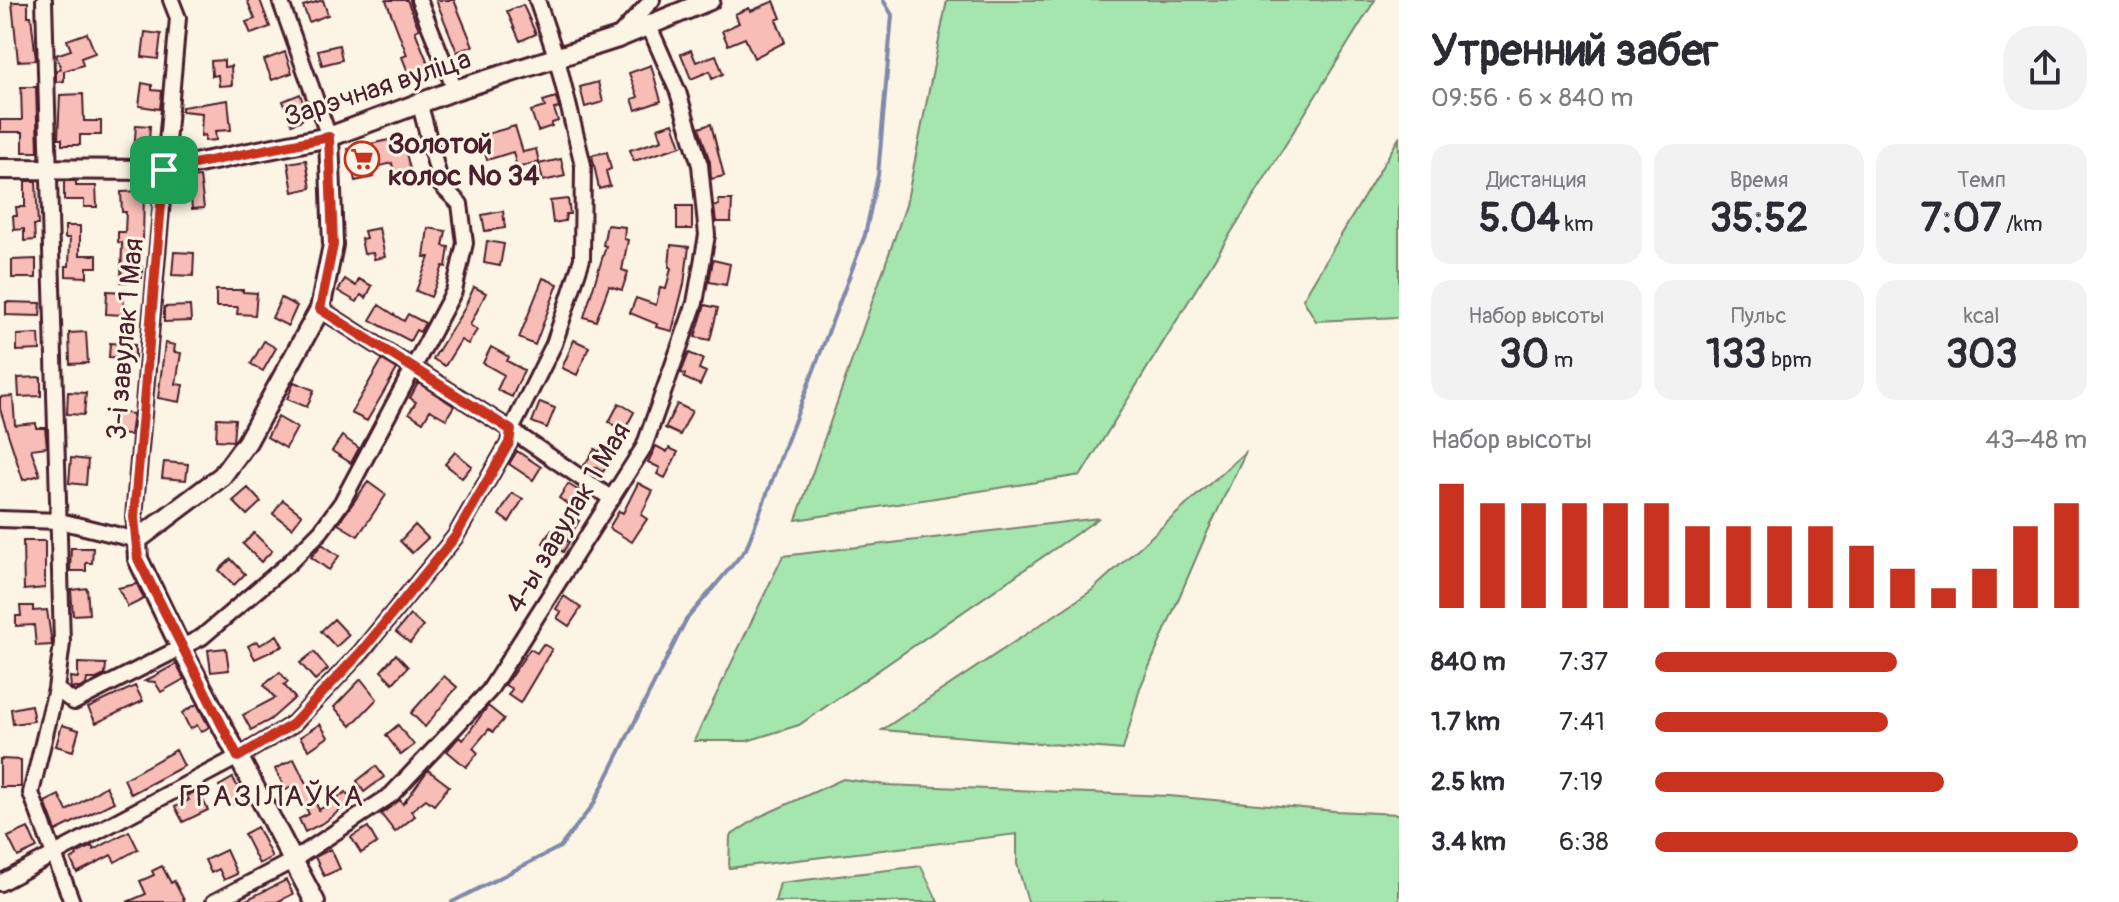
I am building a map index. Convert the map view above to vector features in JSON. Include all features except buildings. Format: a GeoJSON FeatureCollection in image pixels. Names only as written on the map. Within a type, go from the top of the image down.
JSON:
{"type":"FeatureCollection","features":[{"type":"Feature","properties":{"kind":"street"},"geometry":{"type":"LineString","coordinates":[[44,0],[62,643],[56,689],[31,793],[72,902]]}},
{"type":"Feature","properties":{"kind":"street","name":"3-і завулак 1 Мая"},"geometry":{"type":"LineString","coordinates":[[137,540],[134,517],[178,18],[171,0]]}},
{"type":"Feature","properties":{"kind":"street"},"geometry":{"type":"LineString","coordinates":[[137,540],[222,476],[247,442],[320,309],[333,245],[329,137],[280,0]]}},
{"type":"Feature","properties":{"kind":"street"},"geometry":{"type":"LineString","coordinates":[[419,0],[455,90]]}},
{"type":"Feature","properties":{"kind":"street"},"geometry":{"type":"LineString","coordinates":[[0,883],[238,757],[293,724],[361,652],[455,537],[509,443],[511,430],[554,344],[582,259],[583,165],[557,59],[537,0]]}},
{"type":"Feature","properties":{"kind":"street"},"geometry":{"type":"LineString","coordinates":[[618,38],[652,0]]}},
{"type":"Feature","properties":{"kind":"street","name":"Зарэчная вуліца"},"geometry":{"type":"LineString","coordinates":[[0,169],[164,170],[329,137],[455,90],[618,38],[710,0]]}},
{"type":"Feature","properties":{"kind":"street","name":"4-ы завулак 1 Мая"},"geometry":{"type":"LineString","coordinates":[[214,902],[292,861],[391,795],[489,691],[644,447],[695,303],[707,235],[700,165],[678,92],[649,26]]}},
{"type":"Feature","properties":{"kind":"street"},"geometry":{"type":"LineString","coordinates":[[56,689],[74,702],[202,637],[289,563],[321,531],[342,502],[454,291],[465,243],[460,204],[441,185],[420,105]]}},
{"type":"Feature","properties":{"kind":"street"},"geometry":{"type":"LineString","coordinates":[[320,309],[511,430],[612,499]]}},
{"type":"Feature","properties":{"kind":"street"},"geometry":{"type":"LineString","coordinates":[[0,519],[60,521],[137,540]]}},
{"type":"Feature","properties":{"kind":"street"},"geometry":{"type":"LineString","coordinates":[[137,540],[138,559],[181,648],[315,902]]}},
{"type":"Feature","properties":{"kind":"green space"},"geometry":{"type":"Polygon","coordinates":[[[947,0],[1375,0],[1081,475],[796,520],[906,205],[947,0]]]}},
{"type":"Feature","properties":{"kind":"green space"},"geometry":{"type":"Polygon","coordinates":[[[1399,138],[1399,317],[1316,321],[1303,299],[1399,138]]]}},
{"type":"Feature","properties":{"kind":"green space"},"geometry":{"type":"Polygon","coordinates":[[[1246,451],[1140,688],[1123,750],[882,730],[1091,591],[1246,451]]]}},
{"type":"Feature","properties":{"kind":"green space"},"geometry":{"type":"Polygon","coordinates":[[[1099,518],[799,725],[747,741],[694,741],[783,556],[1099,518]]]}},
{"type":"Feature","properties":{"kind":"green space"},"geometry":{"type":"Polygon","coordinates":[[[843,779],[886,785],[1169,796],[1399,814],[1399,902],[1028,902],[1017,864],[1017,834],[729,868],[730,836],[759,817],[843,779]]]}},
{"type":"Feature","properties":{"kind":"green space"},"geometry":{"type":"Polygon","coordinates":[[[921,866],[938,902],[775,902],[780,883],[921,866]]]}},
{"type":"Feature","properties":{"kind":"waterway"},"geometry":{"type":"LineString","coordinates":[[452,902],[560,847],[593,805],[686,620],[746,549],[865,235],[878,175],[892,15],[883,0]]}},
{"type":"Feature","properties":{"kind":"place","name":"Золотой колос № 34"},"geometry":{"type":"Point","coordinates":[362,159]}},
{"type":"Feature","properties":{"kind":"district","name":"ГРАЗІЛАЎКА"},"geometry":{"type":"Point","coordinates":[272,796]}},
{"type":"Feature","properties":{"kind":"route"},"geometry":{"type":"LineString","coordinates":[[329,137],[333,245],[320,309],[511,430],[509,443],[455,537],[361,652],[293,724],[238,757],[138,559],[134,517],[164,170],[329,137]]}}]}
